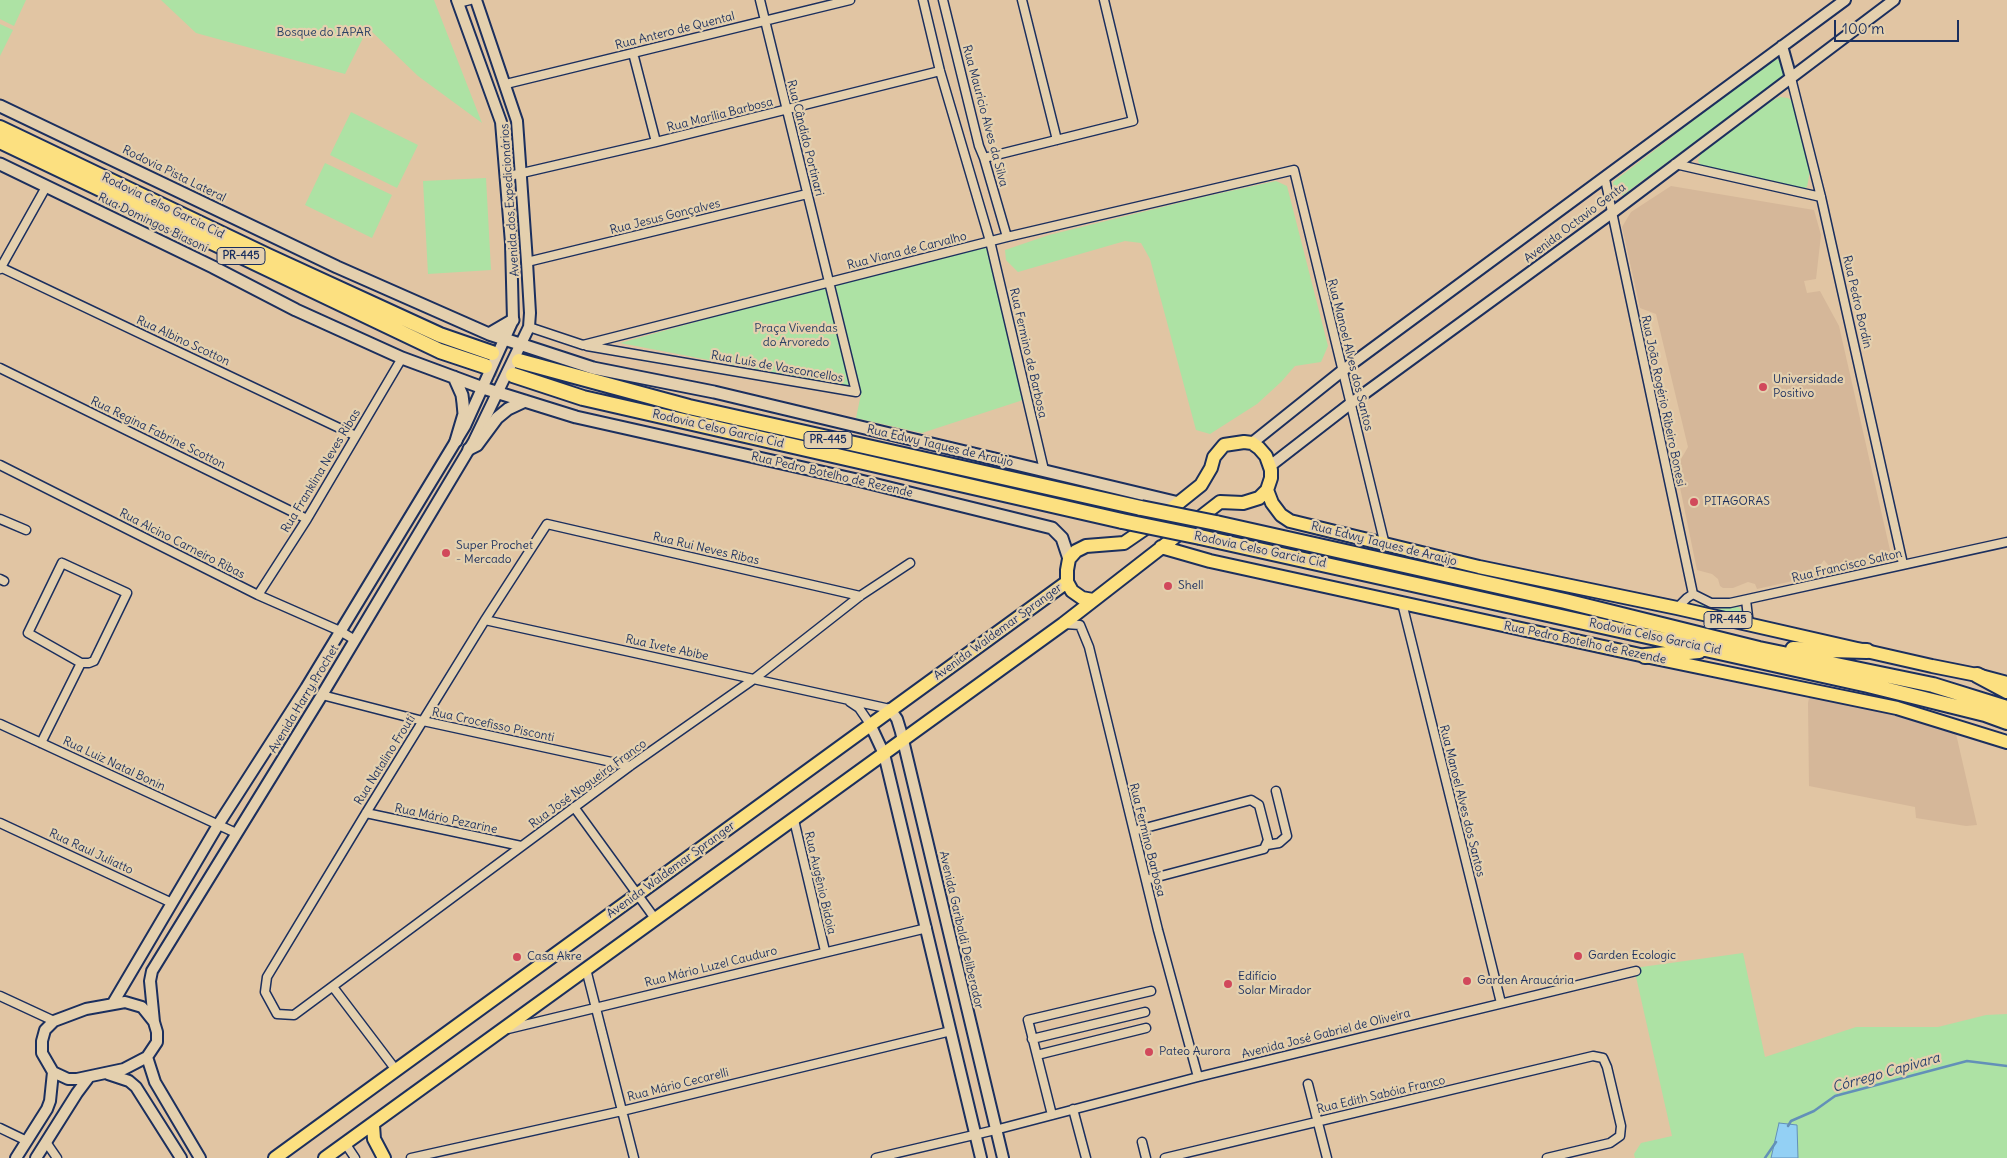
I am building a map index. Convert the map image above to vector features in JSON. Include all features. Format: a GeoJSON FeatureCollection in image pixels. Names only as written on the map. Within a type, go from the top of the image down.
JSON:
{"type":"FeatureCollection","features":[{"type":"Feature","properties":{"kind":"highway","name":"Rodovia Celso Garcia Cid"},"geometry":{"type":"LineString","coordinates":[[0,128],[268,256],[440,335],[492,352]]}},
{"type":"Feature","properties":{"kind":"highway","name":"Rodovia Celso Garcia Cid"},"geometry":{"type":"LineString","coordinates":[[0,141],[440,351],[484,366]]}},
{"type":"Feature","properties":{"kind":"highway","name":"Rodovia Celso Garcia Cid"},"geometry":{"type":"LineString","coordinates":[[519,361],[689,408],[1556,599],[1759,648],[1933,685],[2007,708]]}},
{"type":"Feature","properties":{"kind":"highway","name":"Rodovia Celso Garcia Cid"},"geometry":{"type":"LineString","coordinates":[[513,375],[583,398],[1122,521],[1200,536],[1714,650],[1985,714],[2007,722]]}},
{"type":"Feature","properties":{"kind":"highway"},"geometry":{"type":"LineString","coordinates":[[1759,648],[1867,651]]}},
{"type":"Feature","properties":{"kind":"highway"},"geometry":{"type":"LineString","coordinates":[[1645,656],[1714,650]]}},
{"type":"Feature","properties":{"kind":"highway"},"geometry":{"type":"LineString","coordinates":[[1977,675],[2007,691]]}},
{"type":"Feature","properties":{"kind":"main road","name":"Rodovia Pista Lateral"},"geometry":{"type":"LineString","coordinates":[[0,106],[337,267],[489,334]]}},
{"type":"Feature","properties":{"kind":"main road","name":"Rua Domingos Biasoni"},"geometry":{"type":"LineString","coordinates":[[0,164],[296,310],[402,358]]}},
{"type":"Feature","properties":{"kind":"main road"},"geometry":{"type":"LineString","coordinates":[[489,334],[513,320]]}},
{"type":"Feature","properties":{"kind":"main road"},"geometry":{"type":"LineString","coordinates":[[489,334],[520,344]]}},
{"type":"Feature","properties":{"kind":"main road","name":"Rua Edwy Taques de Araújo"},"geometry":{"type":"LineString","coordinates":[[520,344],[613,372],[714,392],[1179,503]]}},
{"type":"Feature","properties":{"kind":"main road"},"geometry":{"type":"LineString","coordinates":[[402,358],[524,401]]}},
{"type":"Feature","properties":{"kind":"main road"},"geometry":{"type":"LineString","coordinates":[[454,377],[464,403],[464,414],[456,441]]}},
{"type":"Feature","properties":{"kind":"main road"},"geometry":{"type":"LineString","coordinates":[[469,449],[477,445],[501,414],[524,401]]}},
{"type":"Feature","properties":{"kind":"main road","name":"Rua Pedro Botelho de Rezende"},"geometry":{"type":"LineString","coordinates":[[524,401],[576,417],[847,478],[1052,528],[1062,538],[1069,559]]}},
{"type":"Feature","properties":{"kind":"main road"},"geometry":{"type":"LineString","coordinates":[[325,1158],[1063,624],[1121,581],[1161,547],[1220,502],[1243,503],[1259,498],[1267,490],[1271,478],[1270,466],[1266,456],[1252,443],[1234,442],[1224,445],[1214,457],[1200,485],[1179,503],[1124,543],[1086,546],[1076,551],[1069,559]]}},
{"type":"Feature","properties":{"kind":"main road","name":"Rua Edwy Taques de Araújo"},"geometry":{"type":"LineString","coordinates":[[1267,490],[1281,515],[1290,521],[1478,567],[1676,608]]}},
{"type":"Feature","properties":{"kind":"main road","name":"Rua Pedro Botelho de Rezende"},"geometry":{"type":"LineString","coordinates":[[1161,547],[1210,561],[1645,656],[1897,708],[2007,742]]}},
{"type":"Feature","properties":{"kind":"main road","name":"Avenida Waldemar Spranger"},"geometry":{"type":"LineString","coordinates":[[1069,559],[1067,582],[1072,591],[1082,598],[1093,600]]}},
{"type":"Feature","properties":{"kind":"main road","name":"Avenida Waldemar Spranger"},"geometry":{"type":"LineString","coordinates":[[275,1158],[1067,582]]}},
{"type":"Feature","properties":{"kind":"main road","name":"PR-445"},"geometry":{"type":"LineString","coordinates":[[1676,608],[1977,675]]}},
{"type":"Feature","properties":{"kind":"main road"},"geometry":{"type":"LineString","coordinates":[[1977,675],[2007,683]]}},
{"type":"Feature","properties":{"kind":"main road"},"geometry":{"type":"LineString","coordinates":[[373,1125],[374,1138],[384,1158]]}},
{"type":"Feature","properties":{"kind":"street"},"geometry":{"type":"LineString","coordinates":[[458,2],[470,0]]}},
{"type":"Feature","properties":{"kind":"street","name":"Avenida dos Expedicionários"},"geometry":{"type":"LineString","coordinates":[[476,0],[518,121],[530,314],[529,327],[497,393]]}},
{"type":"Feature","properties":{"kind":"street","name":"Rua Cândido Portinari"},"geometry":{"type":"LineString","coordinates":[[760,0],[829,282]]}},
{"type":"Feature","properties":{"kind":"street","name":"Rua Antero de Quental"},"geometry":{"type":"LineString","coordinates":[[506,84],[850,0]]}},
{"type":"Feature","properties":{"kind":"street","name":"Rua Fermino de Barbosa"},"geometry":{"type":"LineString","coordinates":[[922,0],[940,72],[990,242],[1044,470]]}},
{"type":"Feature","properties":{"kind":"street","name":"Rua Maurício Alves da Silva"},"geometry":{"type":"LineString","coordinates":[[944,0],[979,146],[1007,237]]}},
{"type":"Feature","properties":{"kind":"street"},"geometry":{"type":"LineString","coordinates":[[1022,0],[1057,140]]}},
{"type":"Feature","properties":{"kind":"street"},"geometry":{"type":"LineString","coordinates":[[984,158],[1133,121],[1104,0]]}},
{"type":"Feature","properties":{"kind":"street","name":"Avenida Octavio Genta"},"geometry":{"type":"LineString","coordinates":[[1252,443],[1342,371],[1845,0]]}},
{"type":"Feature","properties":{"kind":"street","name":"Avenida Octavio Genta"},"geometry":{"type":"LineString","coordinates":[[1270,466],[1350,404],[1613,212],[1894,0]]}},
{"type":"Feature","properties":{"kind":"street","name":"Avenida dos Expedicionários"},"geometry":{"type":"LineString","coordinates":[[458,2],[501,122],[511,243],[513,320],[483,388]]}},
{"type":"Feature","properties":{"kind":"street","name":"Rua Pedro Bordin"},"geometry":{"type":"LineString","coordinates":[[1782,46],[1821,197],[1903,564]]}},
{"type":"Feature","properties":{"kind":"street"},"geometry":{"type":"LineString","coordinates":[[633,53],[656,142]]}},
{"type":"Feature","properties":{"kind":"street","name":"Rua Marília Barbosa"},"geometry":{"type":"LineString","coordinates":[[505,177],[940,72]]}},
{"type":"Feature","properties":{"kind":"street"},"geometry":{"type":"LineString","coordinates":[[1675,164],[1821,197]]}},
{"type":"Feature","properties":{"kind":"street","name":"Rua Viana de Carvalho"},"geometry":{"type":"LineString","coordinates":[[582,345],[1007,237],[1294,170]]}},
{"type":"Feature","properties":{"kind":"street","name":"Rua Manoel Alves dos Santos"},"geometry":{"type":"LineString","coordinates":[[1294,170],[1384,545]]}},
{"type":"Feature","properties":{"kind":"street"},"geometry":{"type":"LineString","coordinates":[[1604,179],[1613,212]]}},
{"type":"Feature","properties":{"kind":"street"},"geometry":{"type":"LineString","coordinates":[[0,268],[46,187]]}},
{"type":"Feature","properties":{"kind":"street","name":"Rua Jesus Gonçalves"},"geometry":{"type":"LineString","coordinates":[[527,262],[807,194]]}},
{"type":"Feature","properties":{"kind":"street","name":"Rua João Rogério Ribeiro Bonesi"},"geometry":{"type":"LineString","coordinates":[[1613,212],[1633,317],[1693,594]]}},
{"type":"Feature","properties":{"kind":"street","name":"Rua Albino Scotton"},"geometry":{"type":"LineString","coordinates":[[0,268],[356,436]]}},
{"type":"Feature","properties":{"kind":"street","name":"Rua Luís de Vasconcellos"},"geometry":{"type":"LineString","coordinates":[[582,345],[856,392],[829,282]]}},
{"type":"Feature","properties":{"kind":"street"},"geometry":{"type":"LineString","coordinates":[[529,327],[582,345]]}},
{"type":"Feature","properties":{"kind":"street","name":"Rua Franklina Neves Ribas"},"geometry":{"type":"LineString","coordinates":[[258,594],[307,519],[402,358]]}},
{"type":"Feature","properties":{"kind":"street","name":"Rua Regina Fabrine Scotton"},"geometry":{"type":"LineString","coordinates":[[0,368],[307,519]]}},
{"type":"Feature","properties":{"kind":"street","name":"Avenida Harry Prochet"},"geometry":{"type":"LineString","coordinates":[[113,1003],[218,825],[456,441],[472,414],[483,388]]}},
{"type":"Feature","properties":{"kind":"street","name":"Avenida Harry Prochet"},"geometry":{"type":"LineString","coordinates":[[154,1022],[150,981],[152,971],[355,640],[469,449],[497,393]]}},
{"type":"Feature","properties":{"kind":"street"},"geometry":{"type":"LineString","coordinates":[[456,441],[469,449]]}},
{"type":"Feature","properties":{"kind":"street","name":"Rua Alcino Carneiro Ribas"},"geometry":{"type":"LineString","coordinates":[[0,465],[258,594],[340,631],[355,640]]}},
{"type":"Feature","properties":{"kind":"street"},"geometry":{"type":"LineString","coordinates":[[0,519],[26,530]]}},
{"type":"Feature","properties":{"kind":"street","name":"Rua Rui Neves Ribas"},"geometry":{"type":"LineString","coordinates":[[548,524],[860,596]]}},
{"type":"Feature","properties":{"kind":"street","name":"Rua Natalino Frouti"},"geometry":{"type":"LineString","coordinates":[[277,1014],[265,992],[267,977],[485,620],[548,524]]}},
{"type":"Feature","properties":{"kind":"street","name":"Rua Francisco Salton"},"geometry":{"type":"LineString","coordinates":[[1693,594],[1707,601],[1719,604],[1746,600],[2007,542]]}},
{"type":"Feature","properties":{"kind":"street"},"geometry":{"type":"LineString","coordinates":[[62,563],[127,593],[94,661],[89,664],[81,663],[28,634],[62,563]]}},
{"type":"Feature","properties":{"kind":"street","name":"Rua José Nogueira Franco"},"geometry":{"type":"LineString","coordinates":[[277,1014],[294,1015],[630,766],[754,679],[860,596],[910,564]]}},
{"type":"Feature","properties":{"kind":"street"},"geometry":{"type":"LineString","coordinates":[[1676,608],[1693,594]]}},
{"type":"Feature","properties":{"kind":"street"},"geometry":{"type":"LineString","coordinates":[[1746,600],[1749,624]]}},
{"type":"Feature","properties":{"kind":"street","name":"Rua Manoel Alves dos Santos"},"geometry":{"type":"LineString","coordinates":[[1402,603],[1501,1003]]}},
{"type":"Feature","properties":{"kind":"street","name":"Rua Ivete Abibe"},"geometry":{"type":"LineString","coordinates":[[485,620],[890,709]]}},
{"type":"Feature","properties":{"kind":"street","name":"Rua Fermino Barbosa"},"geometry":{"type":"LineString","coordinates":[[1063,624],[1080,625],[1084,632],[1198,1077]]}},
{"type":"Feature","properties":{"kind":"street"},"geometry":{"type":"LineString","coordinates":[[42,743],[81,663]]}},
{"type":"Feature","properties":{"kind":"street","name":"Rua Crocefisso Pisconti"},"geometry":{"type":"LineString","coordinates":[[322,694],[423,721],[630,766]]}},
{"type":"Feature","properties":{"kind":"street","name":"Rua Ivete Abibe"},"geometry":{"type":"LineString","coordinates":[[844,699],[859,708],[870,724]]}},
{"type":"Feature","properties":{"kind":"street","name":"Avenida Garibaldi Deliberador"},"geometry":{"type":"LineString","coordinates":[[890,709],[896,719],[903,739],[1003,1158]]}},
{"type":"Feature","properties":{"kind":"street","name":"Rua Luiz Natal Bonin"},"geometry":{"type":"LineString","coordinates":[[0,724],[236,833]]}},
{"type":"Feature","properties":{"kind":"street"},"geometry":{"type":"LineString","coordinates":[[870,724],[884,754],[981,1158]]}},
{"type":"Feature","properties":{"kind":"street"},"geometry":{"type":"LineString","coordinates":[[1267,845],[1279,843],[1287,836],[1276,791]]}},
{"type":"Feature","properties":{"kind":"street"},"geometry":{"type":"LineString","coordinates":[[1134,831],[1251,800],[1259,805],[1268,840],[1264,849],[1146,880]]}},
{"type":"Feature","properties":{"kind":"street"},"geometry":{"type":"LineString","coordinates":[[574,807],[656,920]]}},
{"type":"Feature","properties":{"kind":"street","name":"Rua Mário Pezarine"},"geometry":{"type":"LineString","coordinates":[[366,813],[521,846]]}},
{"type":"Feature","properties":{"kind":"street","name":"Rua Augênio Bidoia"},"geometry":{"type":"LineString","coordinates":[[794,820],[825,951]]}},
{"type":"Feature","properties":{"kind":"street","name":"Rua Raul Juliatto"},"geometry":{"type":"LineString","coordinates":[[0,823],[172,903]]}},
{"type":"Feature","properties":{"kind":"street","name":"Rua Mário Luzel Cauduro"},"geometry":{"type":"LineString","coordinates":[[501,1031],[825,951],[927,928]]}},
{"type":"Feature","properties":{"kind":"street"},"geometry":{"type":"LineString","coordinates":[[586,969],[634,1158]]}},
{"type":"Feature","properties":{"kind":"street","name":"Avenida José Gabriel de Oliveira"},"geometry":{"type":"LineString","coordinates":[[876,1158],[995,1130],[1198,1077],[1636,971]]}},
{"type":"Feature","properties":{"kind":"street"},"geometry":{"type":"LineString","coordinates":[[333,987],[396,1070]]}},
{"type":"Feature","properties":{"kind":"street"},"geometry":{"type":"LineString","coordinates":[[1052,1115],[1028,1020],[1151,991]]}},
{"type":"Feature","properties":{"kind":"street"},"geometry":{"type":"LineString","coordinates":[[0,996],[54,1021]]}},
{"type":"Feature","properties":{"kind":"street"},"geometry":{"type":"LineString","coordinates":[[125,1002],[142,1007],[154,1022],[157,1032],[156,1042],[147,1057],[135,1065],[107,1074],[68,1079],[53,1072],[42,1053],[42,1041],[45,1030],[54,1021],[76,1012],[125,1002]]}},
{"type":"Feature","properties":{"kind":"street"},"geometry":{"type":"LineString","coordinates":[[1032,1039],[1145,1012]]}},
{"type":"Feature","properties":{"kind":"street"},"geometry":{"type":"LineString","coordinates":[[1037,1055],[1146,1028]]}},
{"type":"Feature","properties":{"kind":"street","name":"Rua Mário Cecarelli"},"geometry":{"type":"LineString","coordinates":[[411,1158],[622,1110],[951,1031]]}},
{"type":"Feature","properties":{"kind":"street","name":"Rua Edith Sabóia Franco"},"geometry":{"type":"LineString","coordinates":[[1165,1158],[1593,1056],[1602,1058],[1607,1067],[1621,1126],[1620,1136],[1610,1142],[1547,1158]]}},
{"type":"Feature","properties":{"kind":"street"},"geometry":{"type":"LineString","coordinates":[[147,1057],[155,1082],[200,1158]]}},
{"type":"Feature","properties":{"kind":"street"},"geometry":{"type":"LineString","coordinates":[[16,1158],[47,1109],[50,1101],[53,1072]]}},
{"type":"Feature","properties":{"kind":"street"},"geometry":{"type":"LineString","coordinates":[[107,1074],[129,1082],[136,1087],[181,1158]]}},
{"type":"Feature","properties":{"kind":"street"},"geometry":{"type":"LineString","coordinates":[[36,1158],[89,1077]]}},
{"type":"Feature","properties":{"kind":"street"},"geometry":{"type":"LineString","coordinates":[[1308,1084],[1327,1158]]}},
{"type":"Feature","properties":{"kind":"street"},"geometry":{"type":"LineString","coordinates":[[1073,1109],[1086,1158]]}},
{"type":"Feature","properties":{"kind":"street"},"geometry":{"type":"LineString","coordinates":[[0,1128],[27,1141]]}},
{"type":"Feature","properties":{"kind":"street"},"geometry":{"type":"LineString","coordinates":[[46,1142],[57,1158]]}},
{"type":"Feature","properties":{"kind":"street"},"geometry":{"type":"LineString","coordinates":[[1142,1142],[1146,1158]]}},
{"type":"Feature","properties":{"kind":"street"},"geometry":{"type":"LineString","coordinates":[[345,1144],[355,1158]]}},
{"type":"Feature","properties":{"kind":"shaded area","name":"Universidade Positivo"},"geometry":{"type":"Polygon","coordinates":[[[1671,186],[1814,210],[1821,235],[1816,279],[1804,281],[1807,293],[1820,291],[1839,326],[1892,559],[1834,572],[1824,560],[1821,564],[1824,574],[1757,589],[1755,584],[1748,582],[1733,588],[1723,588],[1720,586],[1718,579],[1712,574],[1697,570],[1676,468],[1688,447],[1656,314],[1640,308],[1622,227],[1631,212],[1671,186]]]}},
{"type":"Feature","properties":{"kind":"shaded area"},"geometry":{"type":"Polygon","coordinates":[[[1810,693],[1954,725],[1977,825],[1966,826],[1916,818],[1915,807],[1809,786],[1808,703],[1810,693]]]}},
{"type":"Feature","properties":{"kind":"green space"},"geometry":{"type":"Polygon","coordinates":[[[0,0],[26,0],[14,26],[0,19],[0,0]]]}},
{"type":"Feature","properties":{"kind":"green space","name":"Bosque do IAPAR"},"geometry":{"type":"Polygon","coordinates":[[[161,0],[434,0],[482,123],[418,76],[368,28],[345,74],[196,33],[161,0]]]}},
{"type":"Feature","properties":{"kind":"green space"},"geometry":{"type":"Polygon","coordinates":[[[0,24],[13,30],[0,56],[0,24]]]}},
{"type":"Feature","properties":{"kind":"green space"},"geometry":{"type":"Polygon","coordinates":[[[1774,59],[1780,60],[1786,74],[1623,195],[1619,195],[1614,190],[1613,182],[1774,59]]]}},
{"type":"Feature","properties":{"kind":"green space"},"geometry":{"type":"Polygon","coordinates":[[[1780,97],[1788,98],[1793,102],[1810,171],[1807,187],[1803,189],[1702,168],[1698,161],[1701,154],[1773,100],[1780,97]]]}},
{"type":"Feature","properties":{"kind":"green space"},"geometry":{"type":"Polygon","coordinates":[[[351,112],[418,145],[397,188],[330,155],[351,112]]]}},
{"type":"Feature","properties":{"kind":"green space"},"geometry":{"type":"Polygon","coordinates":[[[325,163],[392,195],[372,238],[305,205],[325,163]]]}},
{"type":"Feature","properties":{"kind":"green space"},"geometry":{"type":"Polygon","coordinates":[[[486,178],[491,270],[428,274],[423,181],[486,178]]]}},
{"type":"Feature","properties":{"kind":"green space"},"geometry":{"type":"Polygon","coordinates":[[[1276,181],[1287,186],[1328,346],[1321,362],[1295,366],[1257,404],[1210,434],[1196,430],[1150,259],[1141,243],[1125,241],[1018,272],[1006,260],[1005,250],[1049,235],[1276,181]]]}},
{"type":"Feature","properties":{"kind":"green space"},"geometry":{"type":"Polygon","coordinates":[[[986,247],[1023,400],[922,433],[856,418],[861,394],[835,283],[986,247]]]}},
{"type":"Feature","properties":{"kind":"green space","name":"Praça Vivendas do Arvoredo"},"geometry":{"type":"Polygon","coordinates":[[[825,286],[850,387],[620,343],[825,286]]]}},
{"type":"Feature","properties":{"kind":"green space"},"geometry":{"type":"Polygon","coordinates":[[[1700,604],[1715,609],[1738,607],[1743,615],[1739,617],[1700,608],[1700,604]]]}},
{"type":"Feature","properties":{"kind":"green space"},"geometry":{"type":"Polygon","coordinates":[[[1743,953],[1765,1057],[1856,1027],[1938,1027],[1986,1015],[2007,1014],[2007,1158],[1635,1158],[1634,1154],[1641,1143],[1672,1136],[1634,968],[1743,953]]]}},
{"type":"Feature","properties":{"kind":"water"},"geometry":{"type":"Polygon","coordinates":[[[1779,1123],[1797,1125],[1798,1158],[1771,1158],[1779,1123]]]}},
{"type":"Feature","properties":{"kind":"waterway","name":"Córrego Capivara"},"geometry":{"type":"LineString","coordinates":[[1788,1126],[1791,1121],[1814,1111],[1835,1096],[1967,1061],[2007,1066]]}},
{"type":"Feature","properties":{"kind":"waterway","name":"Córrego Capivara"},"geometry":{"type":"LineString","coordinates":[[1765,1158],[1776,1142]]}},
{"type":"Feature","properties":{"kind":"tunnel"},"geometry":{"type":"LineString","coordinates":[[485,366],[513,375]]}},
{"type":"Feature","properties":{"kind":"place","name":"Universidade Positivo"},"geometry":{"type":"Point","coordinates":[1763,387]}},
{"type":"Feature","properties":{"kind":"place","name":"PITAGORAS"},"geometry":{"type":"Point","coordinates":[1694,502]}},
{"type":"Feature","properties":{"kind":"place","name":"Super Prochet - Mercado"},"geometry":{"type":"Point","coordinates":[446,553]}},
{"type":"Feature","properties":{"kind":"place","name":"Shell"},"geometry":{"type":"Point","coordinates":[1168,586]}},
{"type":"Feature","properties":{"kind":"place","name":"Garden Ecologic"},"geometry":{"type":"Point","coordinates":[1578,956]}},
{"type":"Feature","properties":{"kind":"place","name":"Casa Akre"},"geometry":{"type":"Point","coordinates":[517,957]}},
{"type":"Feature","properties":{"kind":"place","name":"Garden Araucária"},"geometry":{"type":"Point","coordinates":[1467,981]}},
{"type":"Feature","properties":{"kind":"place","name":"Edifício Solar Mirador"},"geometry":{"type":"Point","coordinates":[1228,984]}},
{"type":"Feature","properties":{"kind":"place","name":"Pateo Aurora"},"geometry":{"type":"Point","coordinates":[1149,1052]}}]}
